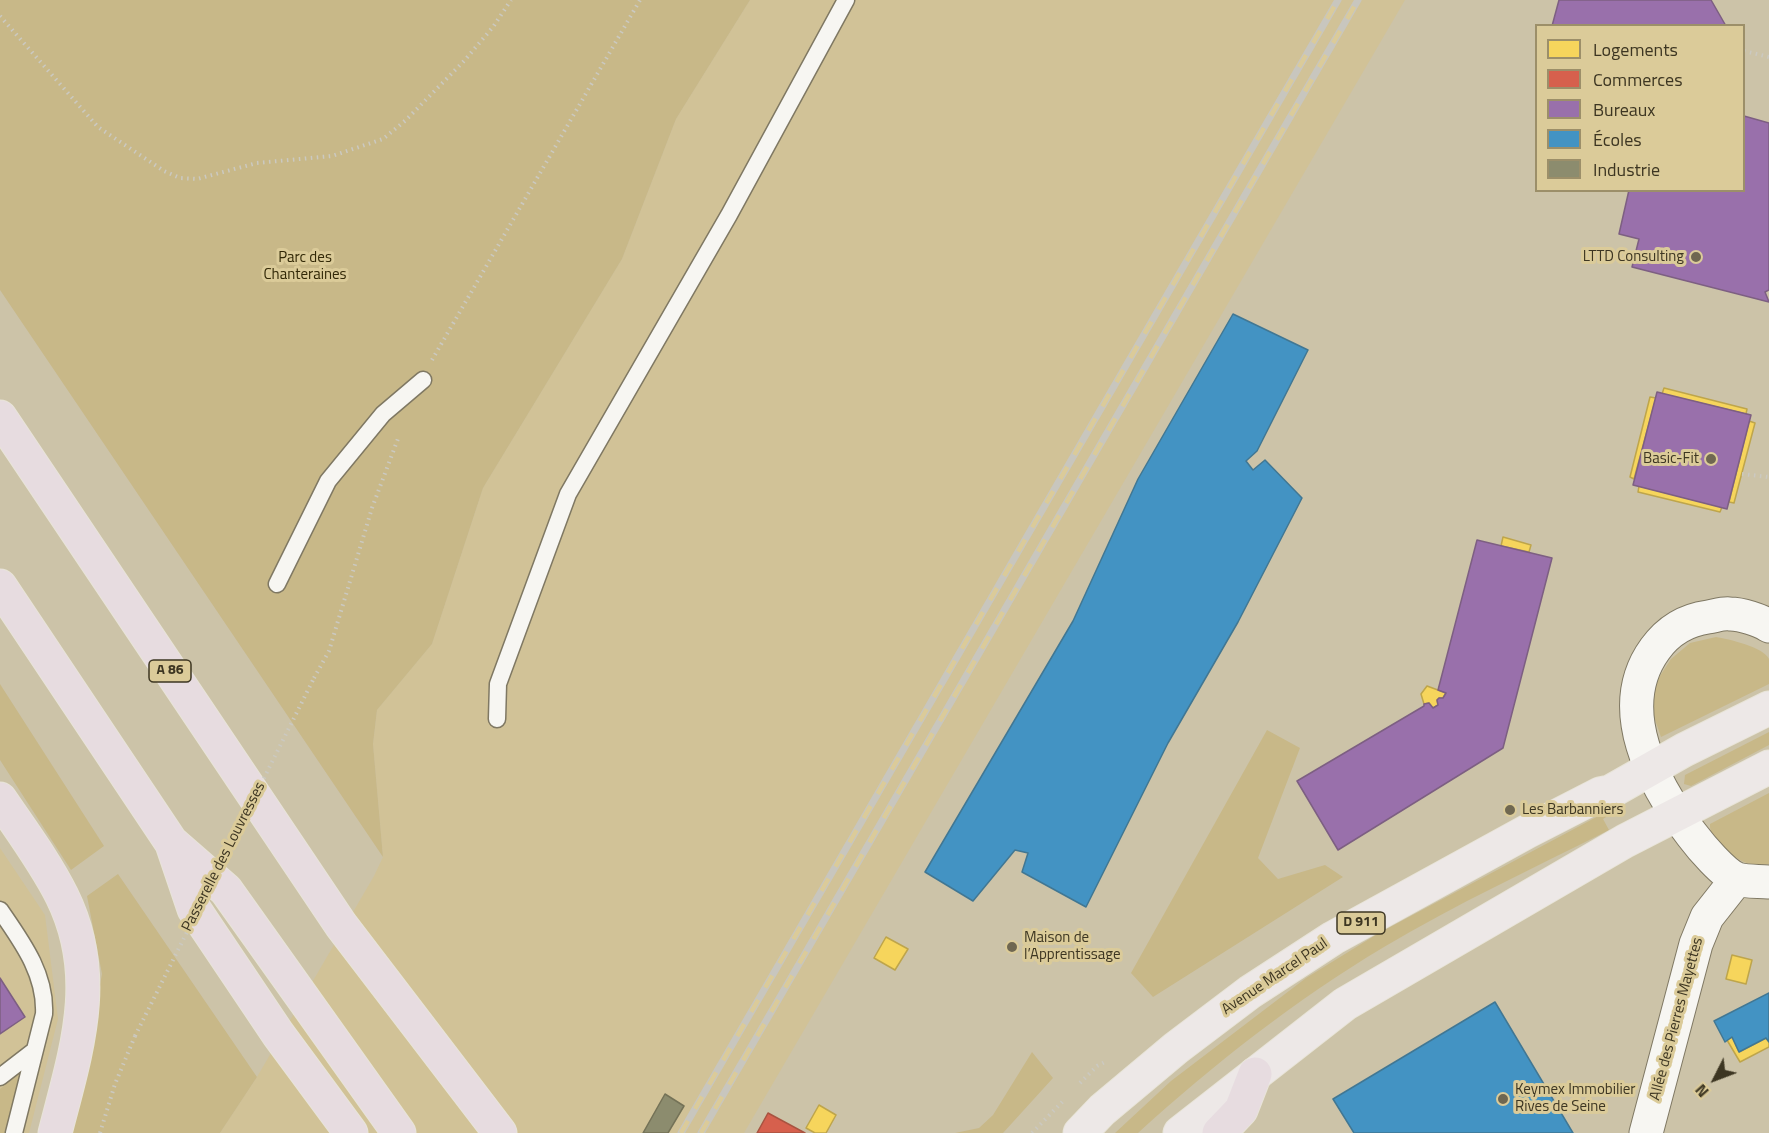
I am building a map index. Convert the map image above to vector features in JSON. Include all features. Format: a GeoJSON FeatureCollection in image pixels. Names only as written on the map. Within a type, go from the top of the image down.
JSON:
{"type":"FeatureCollection","features":[{"type":"Feature","properties":{"kind":"highway","name":"A 86"},"geometry":{"type":"LineString","coordinates":[[0,417],[341,925],[500,1133]]}},
{"type":"Feature","properties":{"kind":"highway"},"geometry":{"type":"LineString","coordinates":[[0,586],[171,842],[194,909],[278,1034],[351,1133]]}},
{"type":"Feature","properties":{"kind":"highway"},"geometry":{"type":"LineString","coordinates":[[0,799],[62,896],[82,955],[84,983],[78,1038],[55,1133]]}},
{"type":"Feature","properties":{"kind":"highway"},"geometry":{"type":"LineString","coordinates":[[171,842],[226,890],[399,1133]]}},
{"type":"Feature","properties":{"kind":"highway"},"geometry":{"type":"LineString","coordinates":[[1219,1133],[1241,1110],[1255,1074]]}},
{"type":"Feature","properties":{"kind":"main road","name":"Avenue Marcel Paul"},"geometry":{"type":"LineString","coordinates":[[1080,1133],[1102,1110],[1176,1048],[1250,992],[1333,938],[1528,831],[1600,794],[1610,792],[1684,750],[1769,708]]}},
{"type":"Feature","properties":{"kind":"main road"},"geometry":{"type":"LineString","coordinates":[[1180,1133],[1345,1004],[1607,851],[1769,767]]}},
{"type":"Feature","properties":{"kind":"street"},"geometry":{"type":"LineString","coordinates":[[1768,622],[1731,614],[1692,619],[1665,636],[1645,662],[1637,690],[1637,717],[1651,769],[1676,814],[1705,853],[1737,879],[1769,882]]}},
{"type":"Feature","properties":{"kind":"street","name":"Allée des Pierres Mayettes"},"geometry":{"type":"LineString","coordinates":[[1646,1133],[1696,944],[1707,917],[1737,879]]}},
{"type":"Feature","properties":{"kind":"lane"},"geometry":{"type":"LineString","coordinates":[[497,719],[498,684],[568,494],[729,215],[846,0]]}},
{"type":"Feature","properties":{"kind":"lane"},"geometry":{"type":"LineString","coordinates":[[277,584],[328,481],[382,414],[423,380]]}},
{"type":"Feature","properties":{"kind":"lane"},"geometry":{"type":"LineString","coordinates":[[0,910],[29,952],[45,1003],[14,1133]]}},
{"type":"Feature","properties":{"kind":"lane"},"geometry":{"type":"LineString","coordinates":[[0,1077],[35,1050]]}},
{"type":"Feature","properties":{"kind":"path"},"geometry":{"type":"LineString","coordinates":[[0,16],[98,127],[164,171],[180,178],[197,178],[257,163],[332,156],[383,139],[406,120],[464,61],[493,27],[511,0]]}},
{"type":"Feature","properties":{"kind":"path"},"geometry":{"type":"LineString","coordinates":[[423,380],[436,353],[640,0]]}},
{"type":"Feature","properties":{"kind":"path"},"geometry":{"type":"LineString","coordinates":[[1745,51],[1769,57]]}},
{"type":"Feature","properties":{"kind":"path","name":"Passerelle des Louvresses"},"geometry":{"type":"LineString","coordinates":[[100,1133],[115,1084],[135,1036],[329,651],[372,508],[399,435]]}},
{"type":"Feature","properties":{"kind":"path"},"geometry":{"type":"LineString","coordinates":[[1742,474],[1769,477]]}},
{"type":"Feature","properties":{"kind":"path"},"geometry":{"type":"LineString","coordinates":[[1073,1090],[1097,1066]]}},
{"type":"Feature","properties":{"kind":"path"},"geometry":{"type":"LineString","coordinates":[[1032,1133],[1056,1107]]}},
{"type":"Feature","properties":{"kind":"shaded area"},"geometry":{"type":"Polygon","coordinates":[[[750,0],[1405,0],[744,1133],[220,1133],[257,1077],[383,857],[373,744],[377,710],[432,644],[483,488],[622,259],[676,119],[750,0]]]}},
{"type":"Feature","properties":{"kind":"shaded area"},"geometry":{"type":"Polygon","coordinates":[[[0,848],[45,915],[58,1019],[29,1133],[0,1133],[0,848]]]}},
{"type":"Feature","properties":{"kind":"green space","name":"Parc des Chanteraines"},"geometry":{"type":"Polygon","coordinates":[[[0,0],[750,0],[676,119],[622,259],[483,488],[432,644],[377,710],[373,744],[383,857],[0,290],[0,0]]]}},
{"type":"Feature","properties":{"kind":"green space"},"geometry":{"type":"Polygon","coordinates":[[[1716,637],[1745,644],[1766,655],[1769,659],[1769,684],[1661,737],[1652,711],[1656,682],[1671,659],[1690,643],[1716,637]]]}},
{"type":"Feature","properties":{"kind":"green space"},"geometry":{"type":"Polygon","coordinates":[[[0,684],[104,846],[71,870],[0,760],[0,684]]]}},
{"type":"Feature","properties":{"kind":"green space"},"geometry":{"type":"Polygon","coordinates":[[[1267,730],[1300,748],[1258,858],[1278,879],[1325,865],[1343,877],[1153,997],[1131,973],[1267,730]]]}},
{"type":"Feature","properties":{"kind":"green space"},"geometry":{"type":"Polygon","coordinates":[[[1769,732],[1769,745],[1691,786],[1684,784],[1685,775],[1769,732]]]}},
{"type":"Feature","properties":{"kind":"green space"},"geometry":{"type":"Polygon","coordinates":[[[1769,793],[1769,864],[1747,863],[1729,854],[1715,841],[1710,824],[1769,793]]]}},
{"type":"Feature","properties":{"kind":"green space"},"geometry":{"type":"Polygon","coordinates":[[[1604,813],[1606,817],[1603,819],[1609,830],[1467,901],[1351,967],[1256,1034],[1138,1133],[1115,1133],[1171,1081],[1306,978],[1379,933],[1604,813]]]}},
{"type":"Feature","properties":{"kind":"green space"},"geometry":{"type":"Polygon","coordinates":[[[118,874],[257,1077],[220,1133],[72,1133],[102,974],[87,896],[118,874]]]}},
{"type":"Feature","properties":{"kind":"green space"},"geometry":{"type":"Polygon","coordinates":[[[1032,1052],[1053,1078],[1003,1133],[955,1133],[979,1128],[993,1115],[1032,1052]]]}},
{"type":"Feature","properties":{"kind":"green space"},"geometry":{"type":"Polygon","coordinates":[[[20,1073],[6,1133],[0,1133],[0,1089],[20,1073]]]}},
{"type":"Feature","properties":{"kind":"building: Logements"},"geometry":{"type":"Polygon","coordinates":[[[1664,388],[1747,409],[1746,414],[1662,394],[1664,388]]]}},
{"type":"Feature","properties":{"kind":"building: Logements"},"geometry":{"type":"Polygon","coordinates":[[[1650,397],[1656,398],[1634,479],[1630,477],[1650,397]]]}},
{"type":"Feature","properties":{"kind":"building: Logements"},"geometry":{"type":"Polygon","coordinates":[[[1749,421],[1755,423],[1734,503],[1729,502],[1749,421]]]}},
{"type":"Feature","properties":{"kind":"building: Logements"},"geometry":{"type":"Polygon","coordinates":[[[1639,486],[1722,507],[1720,512],[1638,492],[1639,486]]]}},
{"type":"Feature","properties":{"kind":"building: Logements"},"geometry":{"type":"Polygon","coordinates":[[[1503,537],[1531,545],[1529,552],[1501,546],[1503,537]]]}},
{"type":"Feature","properties":{"kind":"building: Logements"},"geometry":{"type":"Polygon","coordinates":[[[1427,686],[1446,693],[1443,698],[1437,700],[1438,705],[1433,708],[1429,703],[1424,704],[1421,694],[1427,686]]]}},
{"type":"Feature","properties":{"kind":"building: Logements"},"geometry":{"type":"Polygon","coordinates":[[[886,937],[908,949],[895,970],[874,958],[886,937]]]}},
{"type":"Feature","properties":{"kind":"building: Logements"},"geometry":{"type":"Polygon","coordinates":[[[1732,955],[1752,960],[1746,984],[1726,979],[1732,955]]]}},
{"type":"Feature","properties":{"kind":"building: Logements"},"geometry":{"type":"Polygon","coordinates":[[[1732,1037],[1739,1052],[1766,1038],[1769,1047],[1740,1062],[1727,1040],[1732,1037]]]}},
{"type":"Feature","properties":{"kind":"building: Logements"},"geometry":{"type":"Polygon","coordinates":[[[819,1105],[836,1115],[826,1133],[815,1133],[806,1128],[819,1105]]]}},
{"type":"Feature","properties":{"kind":"building: Commerces"},"geometry":{"type":"Polygon","coordinates":[[[768,1113],[805,1133],[757,1133],[768,1113]]]}},
{"type":"Feature","properties":{"kind":"building: Bureaux"},"geometry":{"type":"Polygon","coordinates":[[[1559,0],[1711,0],[1725,24],[1553,24],[1559,0]]]}},
{"type":"Feature","properties":{"kind":"building: Bureaux"},"geometry":{"type":"Polygon","coordinates":[[[1745,116],[1769,123],[1769,290],[1765,292],[1769,302],[1632,267],[1639,239],[1619,234],[1629,192],[1745,192],[1745,116]]]}},
{"type":"Feature","properties":{"kind":"building: Bureaux"},"geometry":{"type":"Polygon","coordinates":[[[1657,392],[1751,415],[1727,509],[1633,485],[1657,392]]]}},
{"type":"Feature","properties":{"kind":"building: Bureaux"},"geometry":{"type":"Polygon","coordinates":[[[1477,540],[1552,558],[1503,748],[1338,850],[1297,781],[1424,704],[1429,703],[1433,708],[1438,705],[1437,700],[1443,698],[1446,693],[1438,690],[1477,540]]]}},
{"type":"Feature","properties":{"kind":"building: Bureaux"},"geometry":{"type":"Polygon","coordinates":[[[0,978],[25,1017],[0,1034],[0,978]]]}},
{"type":"Feature","properties":{"kind":"building: Écoles"},"geometry":{"type":"Polygon","coordinates":[[[1233,314],[1308,350],[1257,451],[1246,461],[1253,470],[1265,460],[1302,498],[1238,622],[1168,743],[1086,907],[1022,872],[1028,853],[1015,850],[973,901],[925,872],[1073,621],[1138,479],[1233,314]]]}},
{"type":"Feature","properties":{"kind":"building: Écoles"},"geometry":{"type":"Polygon","coordinates":[[[1769,993],[1769,1042],[1766,1038],[1739,1052],[1732,1037],[1725,1042],[1714,1021],[1769,993]]]}},
{"type":"Feature","properties":{"kind":"building: Écoles"},"geometry":{"type":"Polygon","coordinates":[[[1495,1002],[1573,1133],[1354,1133],[1333,1099],[1495,1002]]]}},
{"type":"Feature","properties":{"kind":"building: Industrie"},"geometry":{"type":"Polygon","coordinates":[[[665,1094],[684,1106],[668,1133],[643,1133],[665,1094]]]}},
{"type":"Feature","properties":{"kind":"railway"},"geometry":{"type":"LineString","coordinates":[[681,1133],[1338,0]]}},
{"type":"Feature","properties":{"kind":"railway"},"geometry":{"type":"LineString","coordinates":[[701,1133],[1358,0]]}},
{"type":"Feature","properties":{"kind":"place","name":"LTTD Consulting"},"geometry":{"type":"Point","coordinates":[1696,257]}},
{"type":"Feature","properties":{"kind":"place","name":"Basic-Fit"},"geometry":{"type":"Point","coordinates":[1711,459]}},
{"type":"Feature","properties":{"kind":"place","name":"Les Barbanniers"},"geometry":{"type":"Point","coordinates":[1510,810]}},
{"type":"Feature","properties":{"kind":"place","name":"Maison de l’Apprentissage"},"geometry":{"type":"Point","coordinates":[1012,947]}},
{"type":"Feature","properties":{"kind":"place","name":"Keymex Immobilier Rives de Seine"},"geometry":{"type":"Point","coordinates":[1503,1099]}}]}
